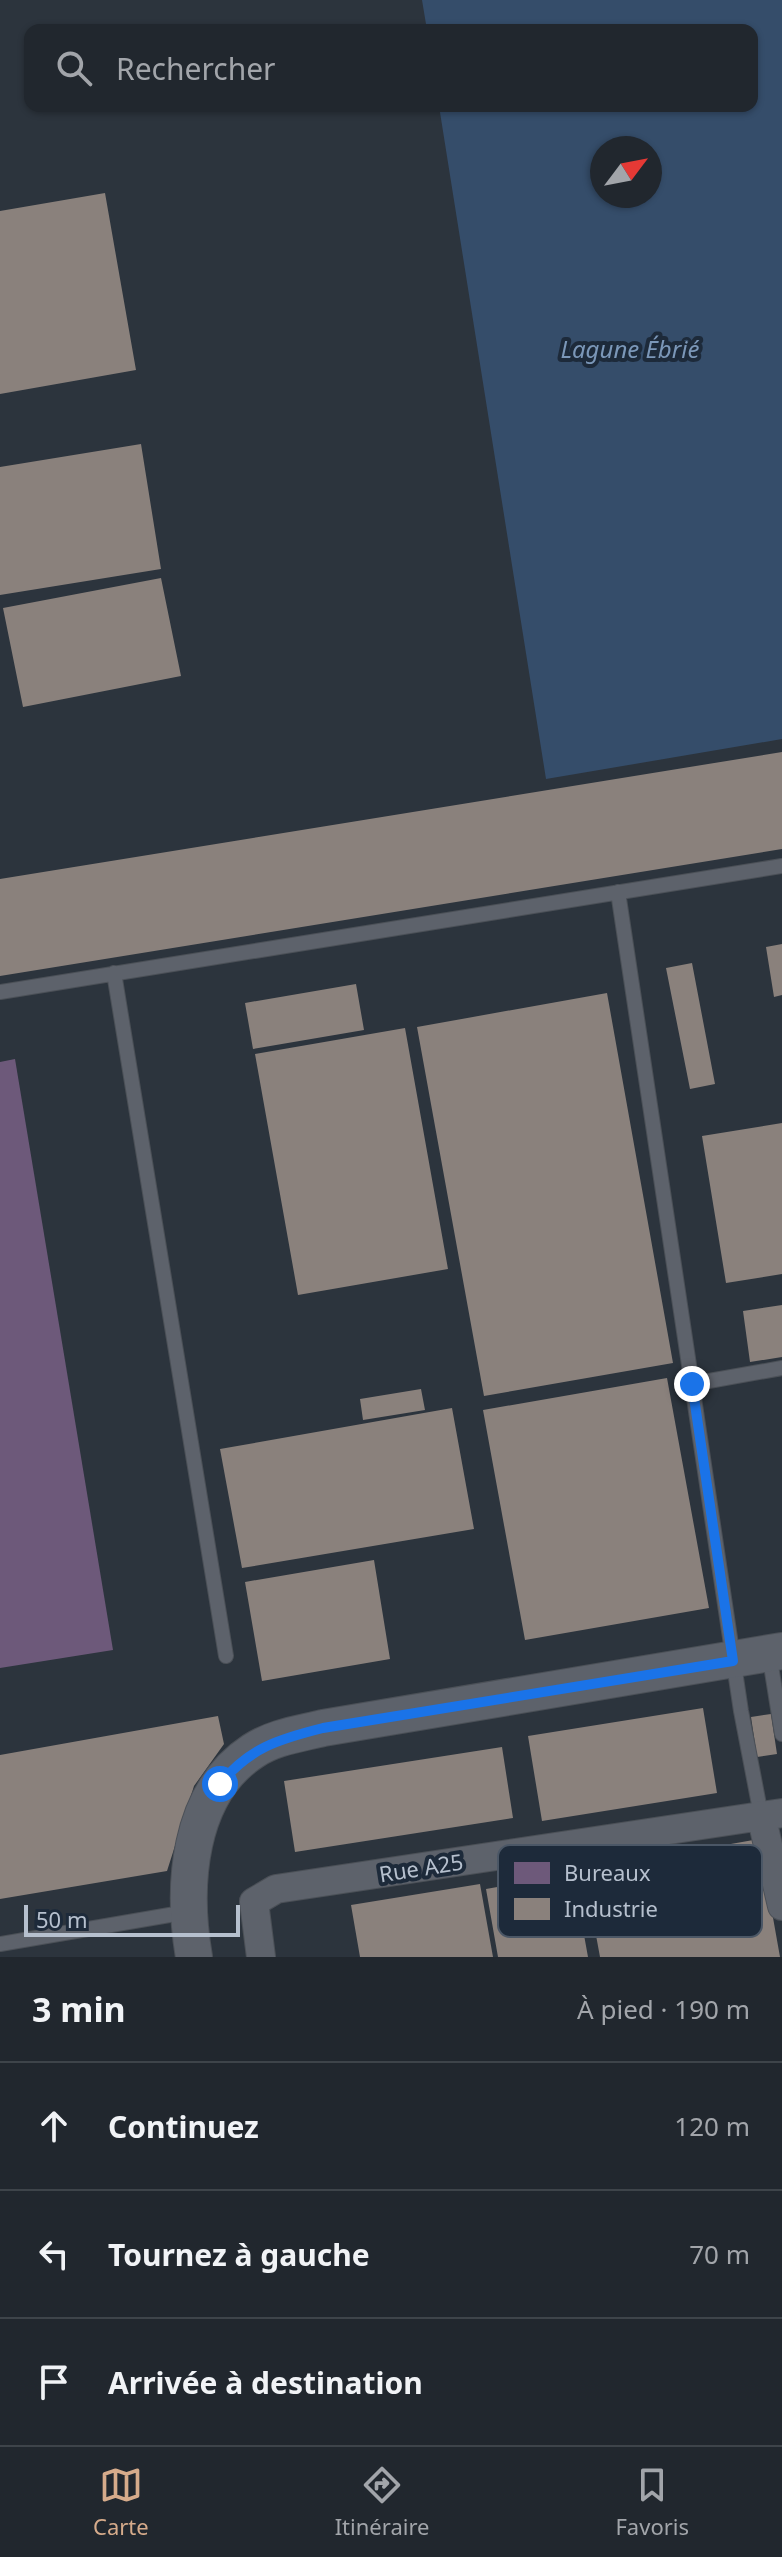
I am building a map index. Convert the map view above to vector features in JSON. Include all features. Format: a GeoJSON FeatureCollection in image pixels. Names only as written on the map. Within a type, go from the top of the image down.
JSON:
{"type":"FeatureCollection","features":[{"type":"Feature","properties":{"kind":"street"},"geometry":{"type":"LineString","coordinates":[[194,1957],[187,1912],[192,1856],[207,1805],[234,1766],[272,1740],[323,1728],[776,1652]]}},
{"type":"Feature","properties":{"kind":"street"},"geometry":{"type":"LineString","coordinates":[[772,1814],[782,1906]]}},
{"type":"Feature","properties":{"kind":"street","name":"Rue A25"},"geometry":{"type":"LineString","coordinates":[[567,1845],[772,1814]]}},
{"type":"Feature","properties":{"kind":"street","name":"Rue A25"},"geometry":{"type":"LineString","coordinates":[[261,1957],[254,1902],[276,1889],[498,1855]]}},
{"type":"Feature","properties":{"kind":"lane"},"geometry":{"type":"LineString","coordinates":[[0,992],[782,866]]}},
{"type":"Feature","properties":{"kind":"lane"},"geometry":{"type":"LineString","coordinates":[[618,892],[733,1661],[772,1814]]}},
{"type":"Feature","properties":{"kind":"lane"},"geometry":{"type":"LineString","coordinates":[[114,973],[226,1656]]}},
{"type":"Feature","properties":{"kind":"lane"},"geometry":{"type":"LineString","coordinates":[[692,1384],[782,1368]]}},
{"type":"Feature","properties":{"kind":"lane"},"geometry":{"type":"LineString","coordinates":[[776,1652],[782,1734]]}},
{"type":"Feature","properties":{"kind":"lane"},"geometry":{"type":"LineString","coordinates":[[0,1944],[187,1912]]}},
{"type":"Feature","properties":{"kind":"water","name":"Lagune Ébrié"},"geometry":{"type":"Polygon","coordinates":[[[422,0],[782,0],[782,739],[546,779],[440,112],[758,112],[758,24],[426,24],[422,0]]]}},
{"type":"Feature","properties":{"kind":"building: Bureaux"},"geometry":{"type":"Polygon","coordinates":[[[15,1059],[113,1650],[0,1668],[0,1062],[15,1059]]]}},
{"type":"Feature","properties":{"kind":"building: Industrie"},"geometry":{"type":"Polygon","coordinates":[[[105,193],[136,370],[0,394],[0,211],[105,193]]]}},
{"type":"Feature","properties":{"kind":"building: Industrie"},"geometry":{"type":"Polygon","coordinates":[[[141,444],[161,569],[0,595],[0,467],[141,444]]]}},
{"type":"Feature","properties":{"kind":"building: Industrie"},"geometry":{"type":"Polygon","coordinates":[[[161,578],[181,676],[23,707],[3,608],[161,578]]]}},
{"type":"Feature","properties":{"kind":"building: Industrie"},"geometry":{"type":"Polygon","coordinates":[[[782,752],[782,849],[0,976],[0,879],[782,752]]]}},
{"type":"Feature","properties":{"kind":"building: Industrie"},"geometry":{"type":"Polygon","coordinates":[[[782,944],[782,995],[774,997],[766,947],[782,944]]]}},
{"type":"Feature","properties":{"kind":"building: Industrie"},"geometry":{"type":"Polygon","coordinates":[[[692,963],[715,1084],[690,1089],[666,968],[692,963]]]}},
{"type":"Feature","properties":{"kind":"building: Industrie"},"geometry":{"type":"Polygon","coordinates":[[[356,984],[364,1030],[253,1049],[245,1003],[356,984]]]}},
{"type":"Feature","properties":{"kind":"building: Industrie"},"geometry":{"type":"Polygon","coordinates":[[[607,993],[673,1363],[484,1396],[417,1027],[607,993]]]}},
{"type":"Feature","properties":{"kind":"building: Industrie"},"geometry":{"type":"Polygon","coordinates":[[[405,1028],[448,1269],[298,1295],[255,1054],[405,1028]]]}},
{"type":"Feature","properties":{"kind":"building: Industrie"},"geometry":{"type":"Polygon","coordinates":[[[782,1123],[782,1274],[726,1283],[702,1136],[782,1123]]]}},
{"type":"Feature","properties":{"kind":"building: Industrie"},"geometry":{"type":"Polygon","coordinates":[[[782,1305],[782,1357],[750,1362],[743,1311],[782,1305]]]}},
{"type":"Feature","properties":{"kind":"building: Industrie"},"geometry":{"type":"Polygon","coordinates":[[[667,1378],[709,1608],[525,1640],[483,1410],[667,1378]]]}},
{"type":"Feature","properties":{"kind":"building: Industrie"},"geometry":{"type":"Polygon","coordinates":[[[421,1389],[425,1410],[363,1420],[360,1399],[421,1389]]]}},
{"type":"Feature","properties":{"kind":"building: Industrie"},"geometry":{"type":"Polygon","coordinates":[[[452,1408],[474,1529],[242,1568],[220,1449],[452,1408]]]}},
{"type":"Feature","properties":{"kind":"building: Industrie"},"geometry":{"type":"Polygon","coordinates":[[[374,1560],[390,1659],[262,1681],[245,1582],[374,1560]]]}},
{"type":"Feature","properties":{"kind":"building: Industrie"},"geometry":{"type":"Polygon","coordinates":[[[703,1708],[717,1793],[542,1821],[528,1736],[703,1708]]]}},
{"type":"Feature","properties":{"kind":"building: Industrie"},"geometry":{"type":"Polygon","coordinates":[[[771,1714],[777,1754],[757,1757],[751,1717],[771,1714]]]}},
{"type":"Feature","properties":{"kind":"building: Industrie"},"geometry":{"type":"Polygon","coordinates":[[[218,1716],[224,1744],[194,1786],[167,1871],[0,1899],[0,1755],[218,1716]]]}},
{"type":"Feature","properties":{"kind":"building: Industrie"},"geometry":{"type":"Polygon","coordinates":[[[502,1747],[513,1818],[295,1852],[284,1781],[502,1747]]]}},
{"type":"Feature","properties":{"kind":"building: Industrie"},"geometry":{"type":"Polygon","coordinates":[[[759,1839],[760,1845],[725,1845],[759,1839]]]}},
{"type":"Feature","properties":{"kind":"building: Industrie"},"geometry":{"type":"Polygon","coordinates":[[[762,1856],[780,1957],[600,1957],[596,1937],[762,1937],[762,1856]]]}},
{"type":"Feature","properties":{"kind":"building: Industrie"},"geometry":{"type":"Polygon","coordinates":[[[480,1884],[493,1957],[360,1957],[351,1905],[480,1884]]]}},
{"type":"Feature","properties":{"kind":"building: Industrie"},"geometry":{"type":"Polygon","coordinates":[[[498,1887],[498,1937],[584,1937],[588,1957],[498,1957],[486,1889],[498,1887]]]}},
{"type":"Feature","properties":{"kind":"route"},"geometry":{"type":"LineString","coordinates":[[220,1784],[234,1766],[272,1740],[323,1728],[733,1661],[692,1384]]}}]}
